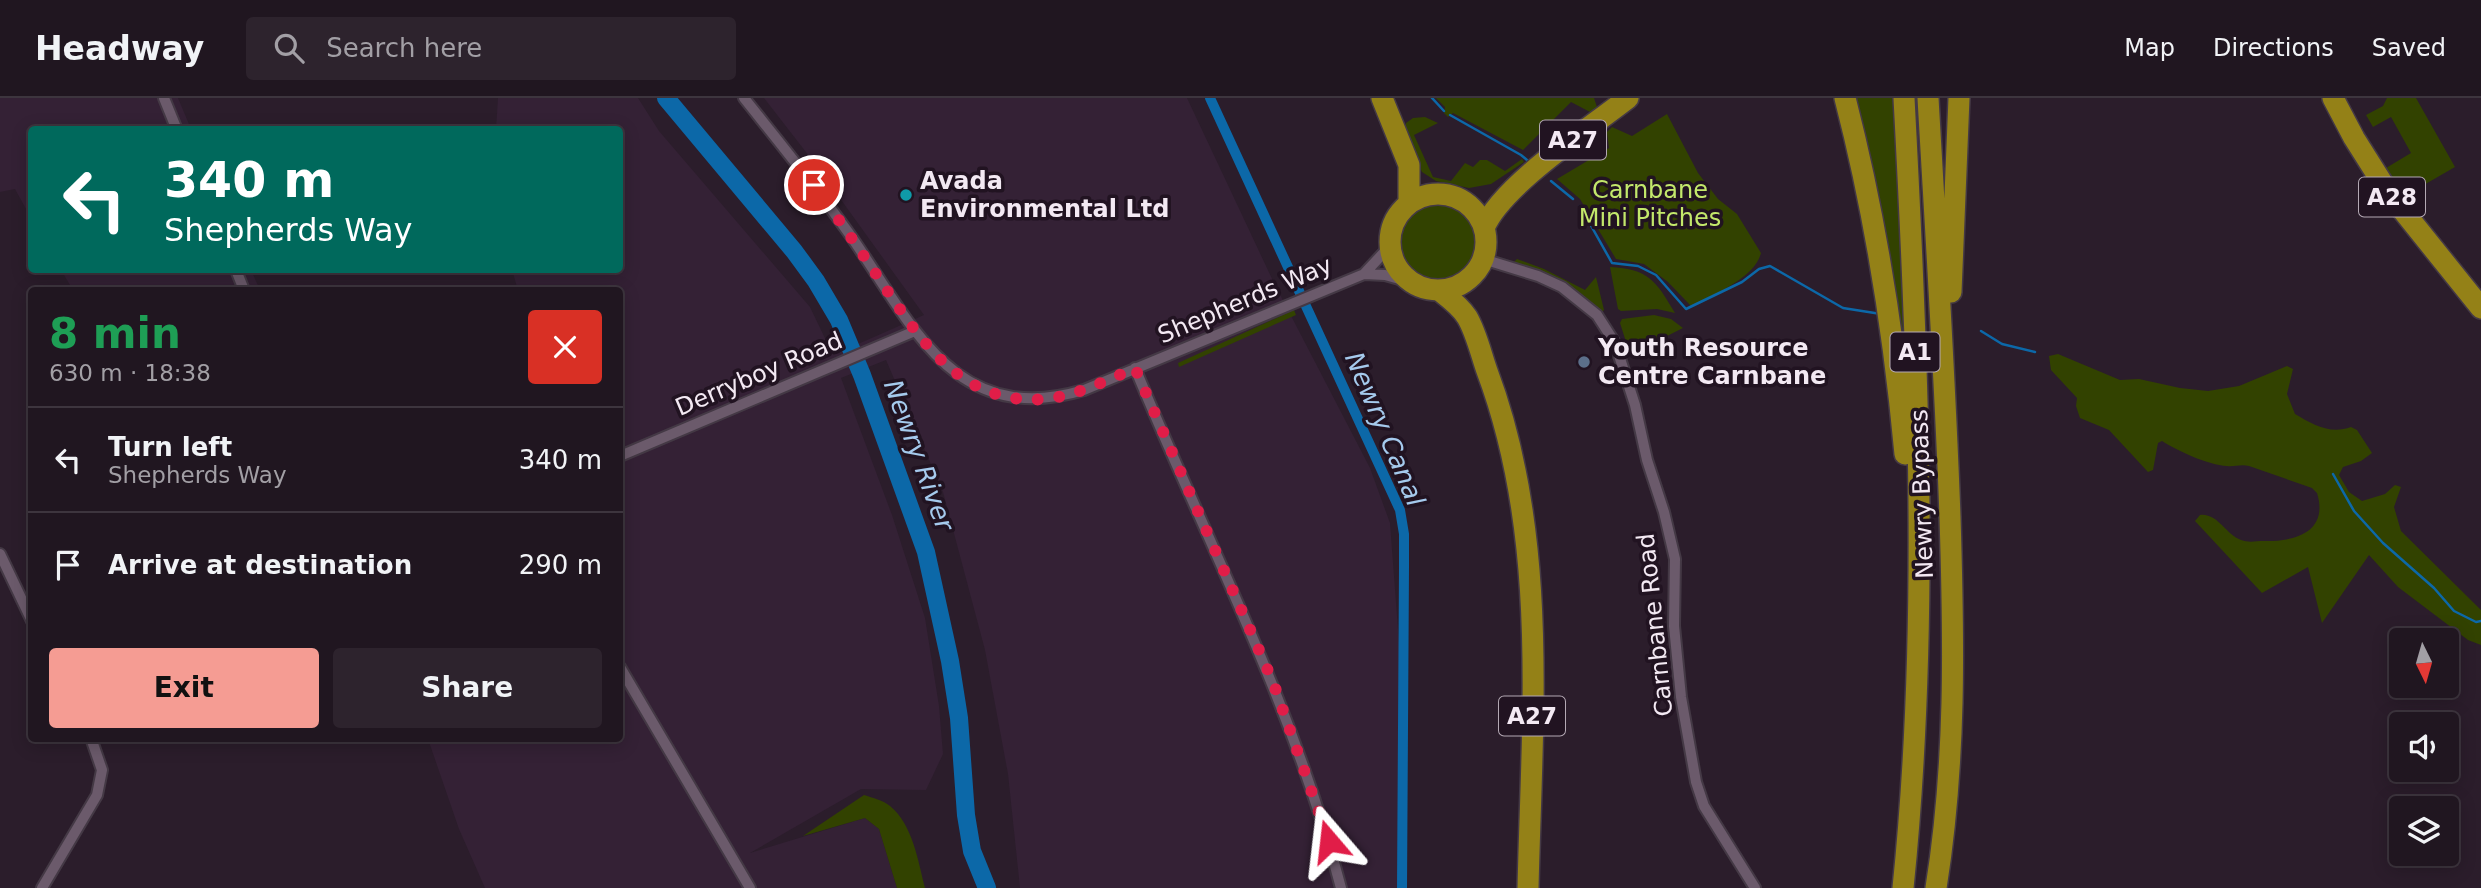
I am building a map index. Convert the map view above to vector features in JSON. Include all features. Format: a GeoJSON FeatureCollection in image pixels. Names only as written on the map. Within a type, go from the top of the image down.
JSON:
{"type":"FeatureCollection","features":[{"type":"Feature","properties":{"kind":"highway"},"geometry":{"type":"LineString","coordinates":[[1382,98],[1409,165],[1433,194],[1409,203],[1394,222],[1390,247],[1393,260],[1410,282]]}},
{"type":"Feature","properties":{"kind":"highway","name":"A27"},"geometry":{"type":"LineString","coordinates":[[1484,228],[1488,219],[1519,183],[1628,98]]}},
{"type":"Feature","properties":{"kind":"highway"},"geometry":{"type":"LineString","coordinates":[[1845,98],[1865,182],[1888,316],[1900,401],[1919,606]]}},
{"type":"Feature","properties":{"kind":"highway","name":"Newry Bypass"},"geometry":{"type":"LineString","coordinates":[[1903,888],[1913,784],[1919,606],[1914,287],[1905,98]]}},
{"type":"Feature","properties":{"kind":"highway","name":"Newry Bypass"},"geometry":{"type":"LineString","coordinates":[[1928,98],[1946,413],[1954,655],[1948,797],[1936,888]]}},
{"type":"Feature","properties":{"kind":"highway"},"geometry":{"type":"LineString","coordinates":[[1946,413],[1959,98]]}},
{"type":"Feature","properties":{"kind":"highway","name":"A28"},"geometry":{"type":"LineString","coordinates":[[2333,98],[2388,192],[2481,308]]}},
{"type":"Feature","properties":{"kind":"highway"},"geometry":{"type":"LineString","coordinates":[[1409,165],[1409,203]]}},
{"type":"Feature","properties":{"kind":"highway","name":"A27"},"geometry":{"type":"LineString","coordinates":[[1433,194],[1457,198],[1492,196],[1519,183]]}},
{"type":"Feature","properties":{"kind":"highway"},"geometry":{"type":"LineString","coordinates":[[1457,198],[1469,205],[1478,215],[1484,228],[1486,243],[1469,296],[1467,317]]}},
{"type":"Feature","properties":{"kind":"highway"},"geometry":{"type":"LineString","coordinates":[[1440,291],[1461,284],[1480,265]]}},
{"type":"Feature","properties":{"kind":"highway","name":"A27"},"geometry":{"type":"LineString","coordinates":[[1410,282],[1424,289],[1440,291],[1467,317],[1503,416],[1511,448],[1525,521],[1530,580],[1532,687],[1528,888]]}},
{"type":"Feature","properties":{"kind":"street"},"geometry":{"type":"LineString","coordinates":[[164,98],[175,126]]}},
{"type":"Feature","properties":{"kind":"street","name":"Shepherds Way"},"geometry":{"type":"LineString","coordinates":[[744,98],[814,185],[935,356],[973,385],[1017,398],[1042,399],[1084,390],[1364,274],[1385,275],[1410,282]]}},
{"type":"Feature","properties":{"kind":"street","name":"Shepherds Way"},"geometry":{"type":"LineString","coordinates":[[1364,274],[1390,247]]}},
{"type":"Feature","properties":{"kind":"street","name":"Carnbane Road"},"geometry":{"type":"LineString","coordinates":[[1480,265],[1538,275],[1562,287],[1597,315],[1615,343],[1635,405],[1647,460],[1664,512],[1675,559],[1674,626],[1681,697],[1696,782],[1704,806],[1755,888]]}},
{"type":"Feature","properties":{"kind":"street","name":"Derryboy Road"},"geometry":{"type":"LineString","coordinates":[[623,455],[915,331]]}},
{"type":"Feature","properties":{"kind":"street"},"geometry":{"type":"LineString","coordinates":[[1135,368],[1273,682],[1325,825],[1341,888]]}},
{"type":"Feature","properties":{"kind":"street"},"geometry":{"type":"LineString","coordinates":[[0,554],[28,613]]}},
{"type":"Feature","properties":{"kind":"street"},"geometry":{"type":"LineString","coordinates":[[623,672],[750,888]]}},
{"type":"Feature","properties":{"kind":"street"},"geometry":{"type":"LineString","coordinates":[[42,888],[97,795],[102,770],[92,742]]}},
{"type":"Feature","properties":{"kind":"shaded area"},"geometry":{"type":"Polygon","coordinates":[[[0,98],[178,98],[190,126],[28,126],[28,213],[15,189],[0,192],[0,98]]]}},
{"type":"Feature","properties":{"kind":"shaded area"},"geometry":{"type":"Polygon","coordinates":[[[498,98],[638,98],[659,131],[810,307],[833,355],[924,315],[764,98],[1187,98],[1274,283],[1370,468],[1390,523],[1401,669],[1398,888],[1020,888],[1008,774],[985,650],[943,492],[886,360],[841,378],[892,515],[925,618],[939,706],[943,754],[926,790],[861,789],[750,853],[865,818],[879,829],[897,888],[485,888],[459,829],[429,742],[623,742],[623,287],[517,287],[513,273],[623,273],[623,126],[496,126],[498,98]]]}},
{"type":"Feature","properties":{"kind":"shaded area"},"geometry":{"type":"Polygon","coordinates":[[[63,273],[252,273],[259,287],[71,287],[63,273]]]}},
{"type":"Feature","properties":{"kind":"green space","name":"Carnbane Mini Pitches"},"geometry":{"type":"Polygon","coordinates":[[[1436,98],[1594,98],[1597,107],[1590,112],[1571,102],[1523,150],[1453,113],[1448,117],[1444,113],[1445,107],[1436,98]]]}},
{"type":"Feature","properties":{"kind":"green space"},"geometry":{"type":"Polygon","coordinates":[[[1849,98],[1894,98],[1908,409],[1849,98]]]}},
{"type":"Feature","properties":{"kind":"green space"},"geometry":{"type":"Polygon","coordinates":[[[2387,98],[2416,98],[2455,167],[2403,197],[2386,168],[2411,153],[2391,117],[2373,127],[2366,115],[2383,106],[2387,98]]]}},
{"type":"Feature","properties":{"kind":"green space","name":"Carnbane Mini Pitches"},"geometry":{"type":"Polygon","coordinates":[[[1667,114],[1698,173],[1718,199],[1737,214],[1761,253],[1751,270],[1742,278],[1691,306],[1668,282],[1644,264],[1616,259],[1580,199],[1557,179],[1609,148],[1607,132],[1612,127],[1632,136],[1667,114]]]}},
{"type":"Feature","properties":{"kind":"green space"},"geometry":{"type":"Polygon","coordinates":[[[1425,117],[1438,123],[1414,135],[1433,177],[1451,181],[1465,163],[1473,167],[1480,160],[1487,160],[1505,171],[1522,159],[1524,162],[1491,184],[1469,188],[1436,181],[1422,172],[1405,128],[1406,123],[1413,118],[1425,117]]]}},
{"type":"Feature","properties":{"kind":"green space"},"geometry":{"type":"Polygon","coordinates":[[[1439,203],[1454,206],[1466,215],[1475,227],[1478,242],[1475,257],[1466,269],[1454,278],[1439,281],[1424,278],[1412,269],[1403,257],[1400,242],[1403,227],[1412,215],[1424,206],[1439,203]]]}},
{"type":"Feature","properties":{"kind":"green space"},"geometry":{"type":"Polygon","coordinates":[[[1517,259],[1544,269],[1585,290],[1596,277],[1604,310],[1602,312],[1573,288],[1514,262],[1517,259]]]}},
{"type":"Feature","properties":{"kind":"green space"},"geometry":{"type":"Polygon","coordinates":[[[1610,267],[1643,274],[1656,285],[1675,313],[1657,309],[1618,309],[1610,267]]]}},
{"type":"Feature","properties":{"kind":"green space"},"geometry":{"type":"Polygon","coordinates":[[[1294,310],[1296,315],[1179,367],[1178,363],[1294,310]]]}},
{"type":"Feature","properties":{"kind":"green space"},"geometry":{"type":"Polygon","coordinates":[[[1654,315],[1671,319],[1683,328],[1663,338],[1667,345],[1659,350],[1654,340],[1628,348],[1620,323],[1622,319],[1654,315]]]}},
{"type":"Feature","properties":{"kind":"green space"},"geometry":{"type":"Polygon","coordinates":[[[2058,354],[2120,380],[2139,379],[2208,391],[2239,386],[2287,366],[2293,369],[2287,394],[2295,414],[2329,429],[2351,427],[2357,430],[2372,453],[2361,461],[2343,467],[2339,475],[2349,492],[2362,501],[2385,494],[2395,485],[2401,487],[2394,507],[2401,531],[2481,610],[2481,645],[2468,640],[2459,633],[2459,628],[2452,628],[2398,587],[2369,555],[2322,623],[2308,567],[2262,593],[2195,521],[2200,515],[2212,517],[2244,541],[2275,541],[2297,537],[2314,526],[2319,506],[2317,493],[2312,488],[2249,466],[2219,465],[2202,460],[2162,441],[2158,443],[2153,470],[2148,472],[2109,430],[2080,418],[2076,406],[2077,398],[2051,370],[2049,356],[2058,354]]]}},
{"type":"Feature","properties":{"kind":"green space"},"geometry":{"type":"Polygon","coordinates":[[[864,795],[887,804],[904,823],[914,844],[925,888],[897,888],[879,829],[865,818],[803,836],[864,795]]]}},
{"type":"Feature","properties":{"kind":"waterway","name":"Newry River"},"geometry":{"type":"LineString","coordinates":[[666,98],[816,281],[839,320],[862,375],[926,552],[950,661],[959,718],[966,815],[972,851],[987,888]]}},
{"type":"Feature","properties":{"kind":"waterway","name":"Newry Canal"},"geometry":{"type":"LineString","coordinates":[[1210,98],[1400,510],[1404,534],[1402,888]]}},
{"type":"Feature","properties":{"kind":"waterway"},"geometry":{"type":"LineString","coordinates":[[1432,98],[1444,111]]}},
{"type":"Feature","properties":{"kind":"waterway"},"geometry":{"type":"LineString","coordinates":[[1450,115],[1527,160]]}},
{"type":"Feature","properties":{"kind":"waterway"},"geometry":{"type":"LineString","coordinates":[[1551,181],[1573,199]]}},
{"type":"Feature","properties":{"kind":"waterway"},"geometry":{"type":"LineString","coordinates":[[1580,206],[1612,263],[1638,266],[1656,275],[1686,309],[1742,282],[1759,269],[1770,266],[1843,308],[1881,314]]}},
{"type":"Feature","properties":{"kind":"waterway"},"geometry":{"type":"LineString","coordinates":[[1981,331],[2002,344],[2035,352]]}},
{"type":"Feature","properties":{"kind":"waterway"},"geometry":{"type":"LineString","coordinates":[[2333,474],[2354,511],[2383,543],[2434,588],[2454,611],[2476,622],[2481,621]]}},
{"type":"Feature","properties":{"kind":"place","name":"Avada Environmental Ltd"},"geometry":{"type":"Point","coordinates":[906,195]}},
{"type":"Feature","properties":{"kind":"place","name":"Youth Resource Centre Carnbane"},"geometry":{"type":"Point","coordinates":[1584,362]}},
{"type":"Feature","properties":{"kind":"route"},"geometry":{"type":"LineString","coordinates":[[814,185],[915,331],[935,356],[973,385],[1017,398],[1042,399],[1084,390],[1135,368],[1273,682],[1329,841]]}}]}
